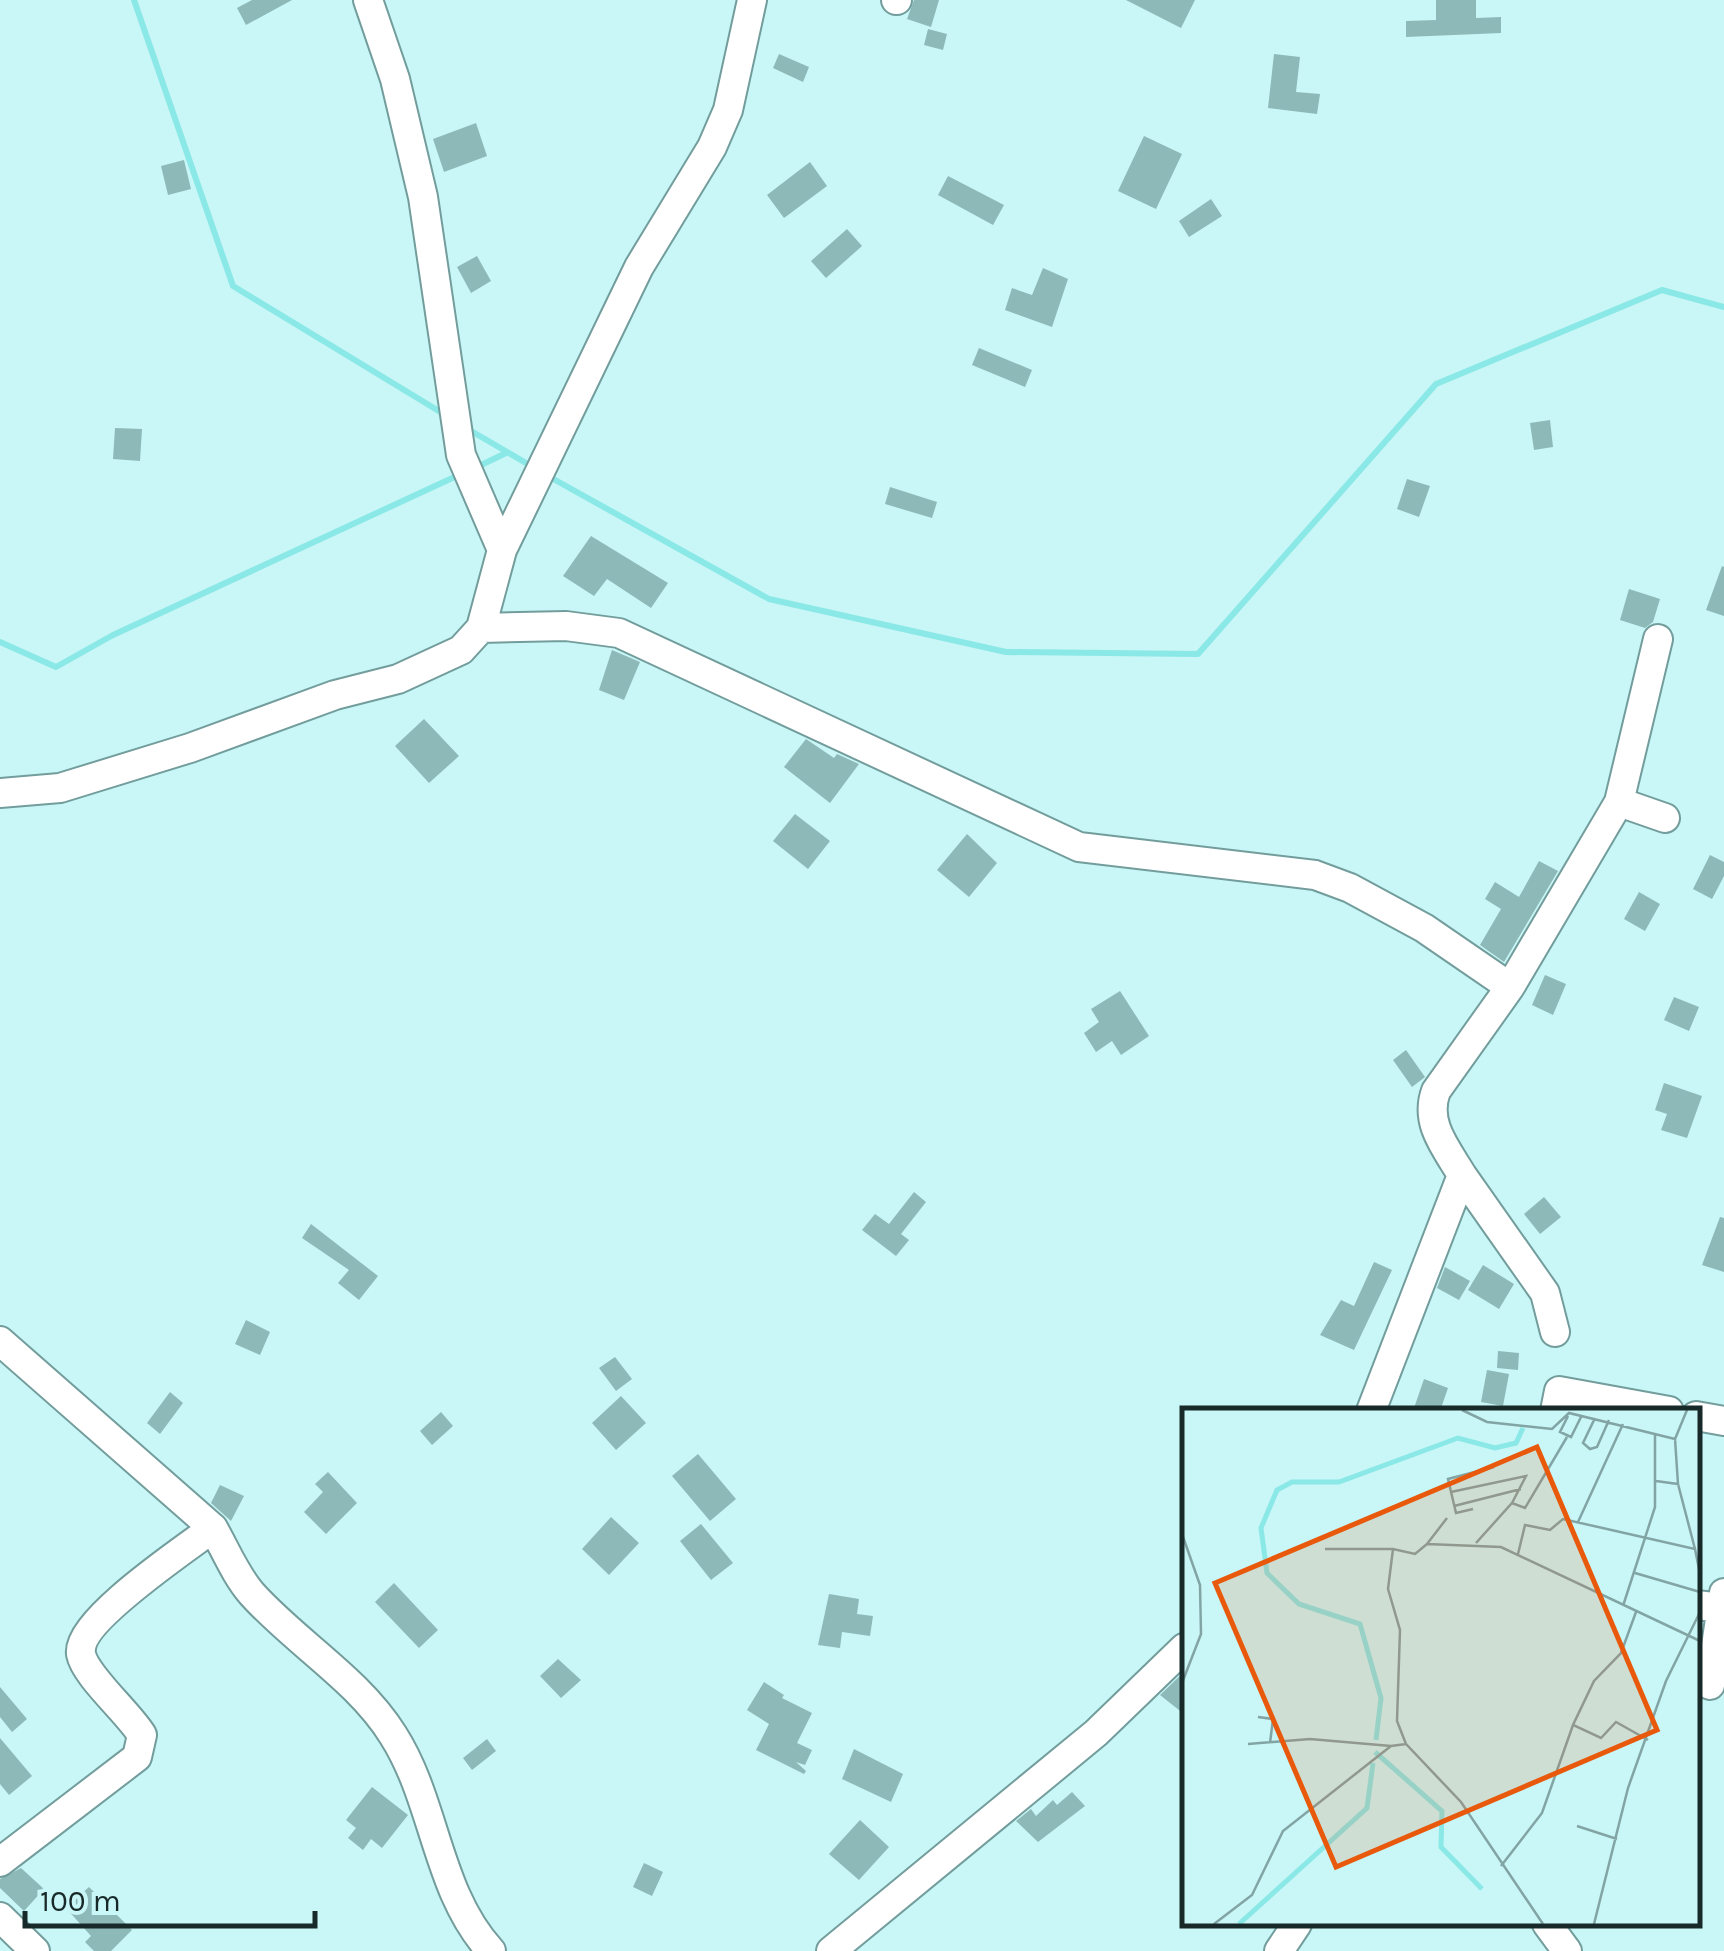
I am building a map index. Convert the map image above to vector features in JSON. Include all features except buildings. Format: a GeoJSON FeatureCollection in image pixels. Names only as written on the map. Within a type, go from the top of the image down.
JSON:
{"type":"FeatureCollection","features":[{"type":"Feature","properties":{"kind":"street"},"geometry":{"type":"LineString","coordinates":[[368,0],[395,80],[423,196],[455,423],[468,476],[502,550]]}},
{"type":"Feature","properties":{"kind":"street"},"geometry":{"type":"LineString","coordinates":[[0,793],[60,788],[190,748],[299,707],[398,679],[461,650],[480,628],[502,550],[639,267],[712,147],[728,110],[752,0]]}},
{"type":"Feature","properties":{"kind":"street"},"geometry":{"type":"LineString","coordinates":[[480,628],[566,626],[618,633],[1079,847],[1315,875],[1424,928],[1510,987]]}},
{"type":"Feature","properties":{"kind":"street"},"geometry":{"type":"LineString","coordinates":[[1555,1332],[1545,1293],[1462,1175],[1433,1124],[1430,1106],[1436,1091],[1510,987],[1619,802],[1658,640]]}},
{"type":"Feature","properties":{"kind":"street"},"geometry":{"type":"LineString","coordinates":[[1619,802],[1665,818]]}},
{"type":"Feature","properties":{"kind":"street"},"geometry":{"type":"LineString","coordinates":[[1371,1408],[1462,1175]]}},
{"type":"Feature","properties":{"kind":"street"},"geometry":{"type":"LineString","coordinates":[[0,1342],[212,1528],[250,1592],[368,1704],[394,1736],[453,1889],[477,1935],[491,1951]]}},
{"type":"Feature","properties":{"kind":"street"},"geometry":{"type":"LineString","coordinates":[[1556,1408],[1559,1391],[1597,1405],[1633,1408]]}},
{"type":"Feature","properties":{"kind":"street"},"geometry":{"type":"LineString","coordinates":[[1699,1417],[1724,1421]]}},
{"type":"Feature","properties":{"kind":"street"},"geometry":{"type":"LineString","coordinates":[[0,1862],[137,1757],[142,1735],[84,1662],[82,1644],[90,1628],[164,1562],[212,1528]]}},
{"type":"Feature","properties":{"kind":"street"},"geometry":{"type":"LineString","coordinates":[[1710,1685],[1714,1602]]}},
{"type":"Feature","properties":{"kind":"street"},"geometry":{"type":"LineString","coordinates":[[830,1951],[1096,1733],[1182,1650]]}},
{"type":"Feature","properties":{"kind":"street"},"geometry":{"type":"LineString","coordinates":[[0,1917],[35,1951]]}},
{"type":"Feature","properties":{"kind":"street"},"geometry":{"type":"LineString","coordinates":[[1278,1951],[1296,1926]]}},
{"type":"Feature","properties":{"kind":"street"},"geometry":{"type":"LineString","coordinates":[[1548,1926],[1567,1951]]}},
{"type":"Feature","properties":{"kind":"waterway"},"geometry":{"type":"LineString","coordinates":[[134,0],[233,286],[447,416]]}},
{"type":"Feature","properties":{"kind":"waterway"},"geometry":{"type":"LineString","coordinates":[[548,476],[769,599],[1006,652],[1198,654],[1436,384],[1662,290],[1724,307]]}},
{"type":"Feature","properties":{"kind":"waterway"},"geometry":{"type":"LineString","coordinates":[[466,428],[533,467]]}},
{"type":"Feature","properties":{"kind":"waterway"},"geometry":{"type":"LineString","coordinates":[[477,467],[506,453]]}},
{"type":"Feature","properties":{"kind":"waterway"},"geometry":{"type":"LineString","coordinates":[[0,642],[56,667],[113,635],[461,474]]}}]}
